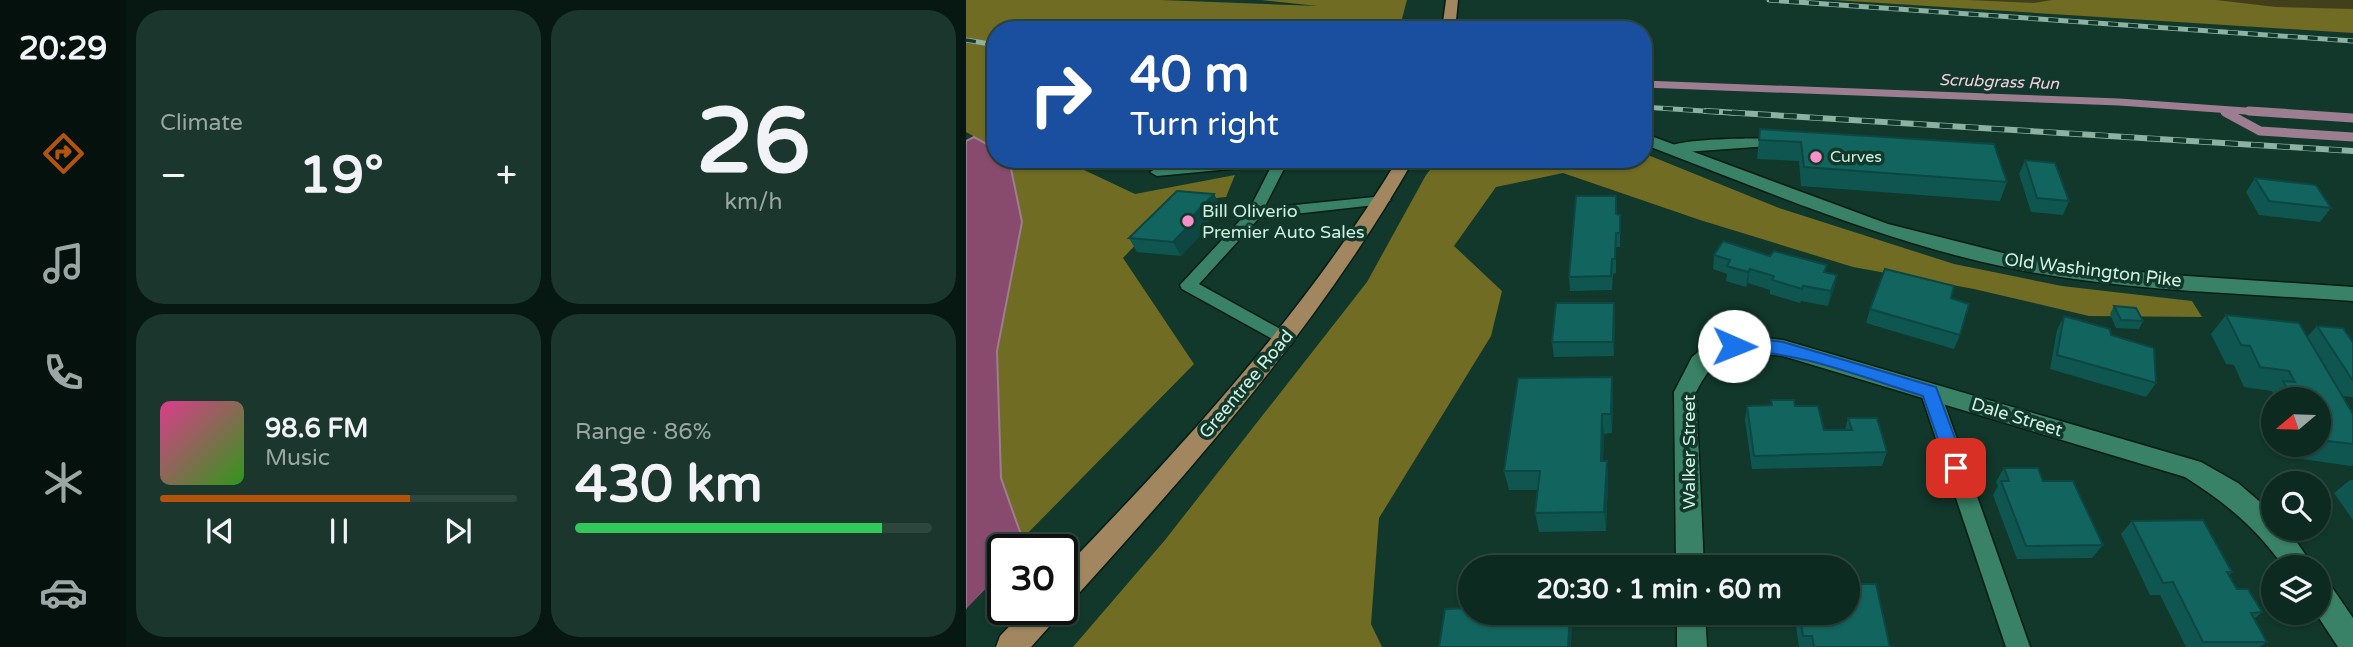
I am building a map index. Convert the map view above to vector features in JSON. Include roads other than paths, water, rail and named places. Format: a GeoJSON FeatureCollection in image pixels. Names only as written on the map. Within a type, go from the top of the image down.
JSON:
{"type":"FeatureCollection","features":[{"type":"Feature","properties":{"kind":"main road"},"geometry":{"type":"LineString","coordinates":[[1449,21],[1452,0]]}},
{"type":"Feature","properties":{"kind":"main road","name":"Greentree Road"},"geometry":{"type":"LineString","coordinates":[[1078,574],[1148,499],[1285,340],[1384,200],[1401,168]]}},
{"type":"Feature","properties":{"kind":"main road"},"geometry":{"type":"LineString","coordinates":[[1011,647],[1031,625]]}},
{"type":"Feature","properties":{"kind":"street","name":"Old Washington Pike"},"geometry":{"type":"LineString","coordinates":[[1652,142],[1889,230],[1964,251],[2038,267],[2115,276],[2353,294]]}},
{"type":"Feature","properties":{"kind":"street","name":"Dale Street"},"geometry":{"type":"LineString","coordinates":[[1718,348],[1751,344],[1783,348],[2192,469],[2229,491],[2270,527],[2291,555]]}},
{"type":"Feature","properties":{"kind":"street","name":"Walker Street"},"geometry":{"type":"LineString","coordinates":[[1690,555],[1685,392],[1700,363],[1718,348]]}},
{"type":"Feature","properties":{"kind":"street"},"geometry":{"type":"LineString","coordinates":[[2331,611],[2353,645]]}},
{"type":"Feature","properties":{"kind":"street"},"geometry":{"type":"LineString","coordinates":[[1691,625],[1692,647]]}},
{"type":"Feature","properties":{"kind":"lane"},"geometry":{"type":"LineString","coordinates":[[1671,149],[1758,141],[1799,143]]}},
{"type":"Feature","properties":{"kind":"lane"},"geometry":{"type":"LineString","coordinates":[[1157,172],[1195,168]]}},
{"type":"Feature","properties":{"kind":"lane"},"geometry":{"type":"LineString","coordinates":[[1277,168],[1254,214],[1188,285],[1285,340]]}},
{"type":"Feature","properties":{"kind":"lane"},"geometry":{"type":"LineString","coordinates":[[1254,214],[1384,200]]}},
{"type":"Feature","properties":{"kind":"lane"},"geometry":{"type":"LineString","coordinates":[[1930,391],[2018,647]]}},
{"type":"Feature","properties":{"kind":"waterway","name":"Scrubgrass Run"},"geometry":{"type":"LineString","coordinates":[[1652,84],[2119,102],[2274,113]]}},
{"type":"Feature","properties":{"kind":"waterway","name":"Scrubgrass Run"},"geometry":{"type":"LineString","coordinates":[[2249,111],[2353,118]]}},
{"type":"Feature","properties":{"kind":"waterway"},"geometry":{"type":"LineString","coordinates":[[2225,112],[2260,131],[2353,137]]}},
{"type":"Feature","properties":{"kind":"railway"},"geometry":{"type":"LineString","coordinates":[[1769,0],[2353,41]]}},
{"type":"Feature","properties":{"kind":"railway"},"geometry":{"type":"LineString","coordinates":[[966,40],[987,44]]}},
{"type":"Feature","properties":{"kind":"railway"},"geometry":{"type":"LineString","coordinates":[[1652,108],[1734,113]]}},
{"type":"Feature","properties":{"kind":"railway"},"geometry":{"type":"LineString","coordinates":[[1706,111],[2353,151]]}},
{"type":"Feature","properties":{"kind":"place","name":"Curves"},"geometry":{"type":"Point","coordinates":[1816,157]}},
{"type":"Feature","properties":{"kind":"place","name":"Bill Oliverio Premier Auto Sales"},"geometry":{"type":"Point","coordinates":[1188,221]}}]}
